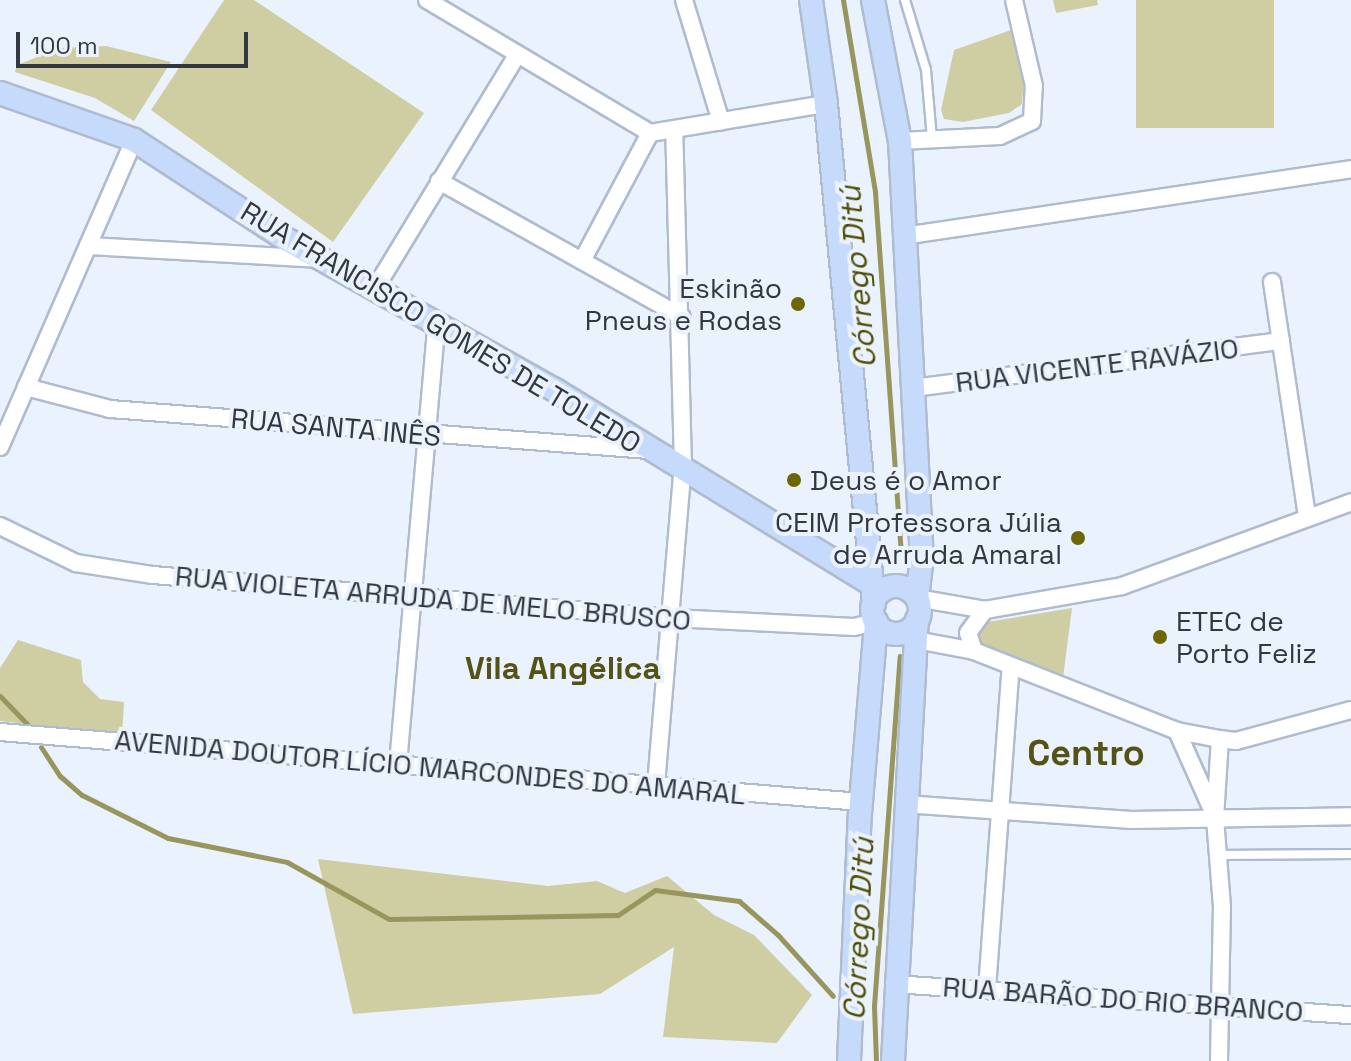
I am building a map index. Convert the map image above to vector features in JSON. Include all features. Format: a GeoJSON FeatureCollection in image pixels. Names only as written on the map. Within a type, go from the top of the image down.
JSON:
{"type":"FeatureCollection","features":[{"type":"Feature","properties":{"kind":"main road"},"geometry":{"type":"LineString","coordinates":[[811,0],[826,104],[873,603],[860,802],[849,1061]]}},
{"type":"Feature","properties":{"kind":"main road"},"geometry":{"type":"LineString","coordinates":[[873,0],[900,141],[922,557],[904,804],[893,1061]]}},
{"type":"Feature","properties":{"kind":"main road","name":"RUA FRANCISCO GOMES DE TOLEDO"},"geometry":{"type":"LineString","coordinates":[[0,93],[134,140],[320,259],[437,321],[649,450],[683,466],[873,603]]}},
{"type":"Feature","properties":{"kind":"main road"},"geometry":{"type":"LineString","coordinates":[[873,603],[880,593],[894,586],[909,589],[917,620]]}},
{"type":"Feature","properties":{"kind":"main road"},"geometry":{"type":"LineString","coordinates":[[873,603],[896,634],[917,620]]}},
{"type":"Feature","properties":{"kind":"street"},"geometry":{"type":"LineString","coordinates":[[427,0],[516,57],[650,133],[826,104]]}},
{"type":"Feature","properties":{"kind":"street"},"geometry":{"type":"LineString","coordinates":[[684,0],[721,122]]}},
{"type":"Feature","properties":{"kind":"street"},"geometry":{"type":"LineString","coordinates":[[900,141],[1000,136],[1032,121],[1034,86],[1014,0]]}},
{"type":"Feature","properties":{"kind":"street"},"geometry":{"type":"LineString","coordinates":[[376,287],[516,57]]}},
{"type":"Feature","properties":{"kind":"street"},"geometry":{"type":"LineString","coordinates":[[656,785],[683,466],[682,317],[674,129]]}},
{"type":"Feature","properties":{"kind":"street"},"geometry":{"type":"LineString","coordinates":[[582,261],[650,133]]}},
{"type":"Feature","properties":{"kind":"street"},"geometry":{"type":"LineString","coordinates":[[0,447],[134,140]]}},
{"type":"Feature","properties":{"kind":"street"},"geometry":{"type":"LineString","coordinates":[[904,236],[1351,169]]}},
{"type":"Feature","properties":{"kind":"street"},"geometry":{"type":"LineString","coordinates":[[439,181],[682,317]]}},
{"type":"Feature","properties":{"kind":"street"},"geometry":{"type":"LineString","coordinates":[[88,246],[320,259]]}},
{"type":"Feature","properties":{"kind":"street"},"geometry":{"type":"LineString","coordinates":[[1272,282],[1307,517]]}},
{"type":"Feature","properties":{"kind":"street"},"geometry":{"type":"LineString","coordinates":[[398,764],[437,321]]}},
{"type":"Feature","properties":{"kind":"street","name":"RUA VICENTE RAVÁZIO"},"geometry":{"type":"LineString","coordinates":[[913,388],[1281,341]]}},
{"type":"Feature","properties":{"kind":"street","name":"RUA SANTA INÊS"},"geometry":{"type":"LineString","coordinates":[[26,387],[110,409],[649,450]]}},
{"type":"Feature","properties":{"kind":"street"},"geometry":{"type":"LineString","coordinates":[[917,620],[1122,586],[1351,502]]}},
{"type":"Feature","properties":{"kind":"street","name":"RUA VIOLETA ARRUDA DE MELO BRUSCO"},"geometry":{"type":"LineString","coordinates":[[0,526],[76,563],[153,575],[672,618],[854,627],[873,603]]}},
{"type":"Feature","properties":{"kind":"street"},"geometry":{"type":"LineString","coordinates":[[974,651],[968,633],[985,610]]}},
{"type":"Feature","properties":{"kind":"street"},"geometry":{"type":"LineString","coordinates":[[917,620],[974,651],[1177,731],[1236,741],[1351,710]]}},
{"type":"Feature","properties":{"kind":"street"},"geometry":{"type":"LineString","coordinates":[[987,989],[1011,666]]}},
{"type":"Feature","properties":{"kind":"street"},"geometry":{"type":"LineString","coordinates":[[1177,731],[1215,818]]}},
{"type":"Feature","properties":{"kind":"street","name":"AVENIDA DOUTOR LÍCIO MARCONDES DO AMARAL"},"geometry":{"type":"LineString","coordinates":[[0,732],[860,802]]}},
{"type":"Feature","properties":{"kind":"street"},"geometry":{"type":"LineString","coordinates":[[1219,1061],[1223,1005],[1215,818],[1220,739]]}},
{"type":"Feature","properties":{"kind":"street"},"geometry":{"type":"LineString","coordinates":[[904,804],[1131,820],[1351,816]]}},
{"type":"Feature","properties":{"kind":"street","name":"RUA BARÃO DO RIO BRANCO"},"geometry":{"type":"LineString","coordinates":[[894,984],[1351,1015]]}},
{"type":"Feature","properties":{"kind":"lane"},"geometry":{"type":"LineString","coordinates":[[905,0],[926,70],[932,139]]}},
{"type":"Feature","properties":{"kind":"lane"},"geometry":{"type":"LineString","coordinates":[[1218,855],[1351,854]]}},
{"type":"Feature","properties":{"kind":"green space"},"geometry":{"type":"Polygon","coordinates":[[[224,0],[254,0],[424,113],[333,242],[151,110],[224,0]]]}},
{"type":"Feature","properties":{"kind":"green space"},"geometry":{"type":"Polygon","coordinates":[[[1053,0],[1097,0],[1098,5],[1056,13],[1053,0]]]}},
{"type":"Feature","properties":{"kind":"green space"},"geometry":{"type":"Polygon","coordinates":[[[1136,0],[1274,0],[1274,128],[1136,128],[1136,0]]]}},
{"type":"Feature","properties":{"kind":"green space"},"geometry":{"type":"Polygon","coordinates":[[[1011,30],[1024,78],[1022,104],[1009,113],[963,122],[944,119],[941,110],[954,50],[1011,30]]]}},
{"type":"Feature","properties":{"kind":"green space"},"geometry":{"type":"Polygon","coordinates":[[[106,46],[171,62],[134,121],[95,98],[15,72],[17,65],[60,48],[106,46]]]}},
{"type":"Feature","properties":{"kind":"green space"},"geometry":{"type":"Polygon","coordinates":[[[1072,608],[1063,678],[978,642],[975,632],[987,622],[1072,608]]]}},
{"type":"Feature","properties":{"kind":"green space"},"geometry":{"type":"Polygon","coordinates":[[[18,640],[81,660],[83,682],[100,699],[124,702],[122,735],[0,721],[0,668],[18,640]]]}},
{"type":"Feature","properties":{"kind":"green space"},"geometry":{"type":"Polygon","coordinates":[[[318,859],[548,886],[597,881],[625,893],[667,876],[714,915],[754,935],[812,995],[777,1043],[663,1037],[674,947],[600,994],[353,1014],[318,859]]]}},
{"type":"Feature","properties":{"kind":"waterway","name":"Córrego Ditú"},"geometry":{"type":"LineString","coordinates":[[843,0],[875,192],[901,551]]}},
{"type":"Feature","properties":{"kind":"waterway","name":"Córrego Ditú"},"geometry":{"type":"LineString","coordinates":[[876,1061],[874,1006],[900,656]]}},
{"type":"Feature","properties":{"kind":"waterway"},"geometry":{"type":"LineString","coordinates":[[0,696],[27,724]]}},
{"type":"Feature","properties":{"kind":"waterway"},"geometry":{"type":"LineString","coordinates":[[41,747],[60,776],[82,795],[168,838],[287,862],[389,919],[618,915],[655,890],[739,901],[778,935],[833,996]]}},
{"type":"Feature","properties":{"kind":"place","name":"Eskinão Pneus e Rodas"},"geometry":{"type":"Point","coordinates":[798,304]}},
{"type":"Feature","properties":{"kind":"place","name":"Deus é o Amor"},"geometry":{"type":"Point","coordinates":[794,480]}},
{"type":"Feature","properties":{"kind":"place","name":"CEIM Professora Júlia de Arruda Amaral"},"geometry":{"type":"Point","coordinates":[1078,538]}},
{"type":"Feature","properties":{"kind":"place","name":"ETEC de Porto Feliz"},"geometry":{"type":"Point","coordinates":[1160,637]}},
{"type":"Feature","properties":{"kind":"district","name":"Vila Angélica"},"geometry":{"type":"Point","coordinates":[563,668]}},
{"type":"Feature","properties":{"kind":"district","name":"Centro"},"geometry":{"type":"Point","coordinates":[1086,754]}}]}
